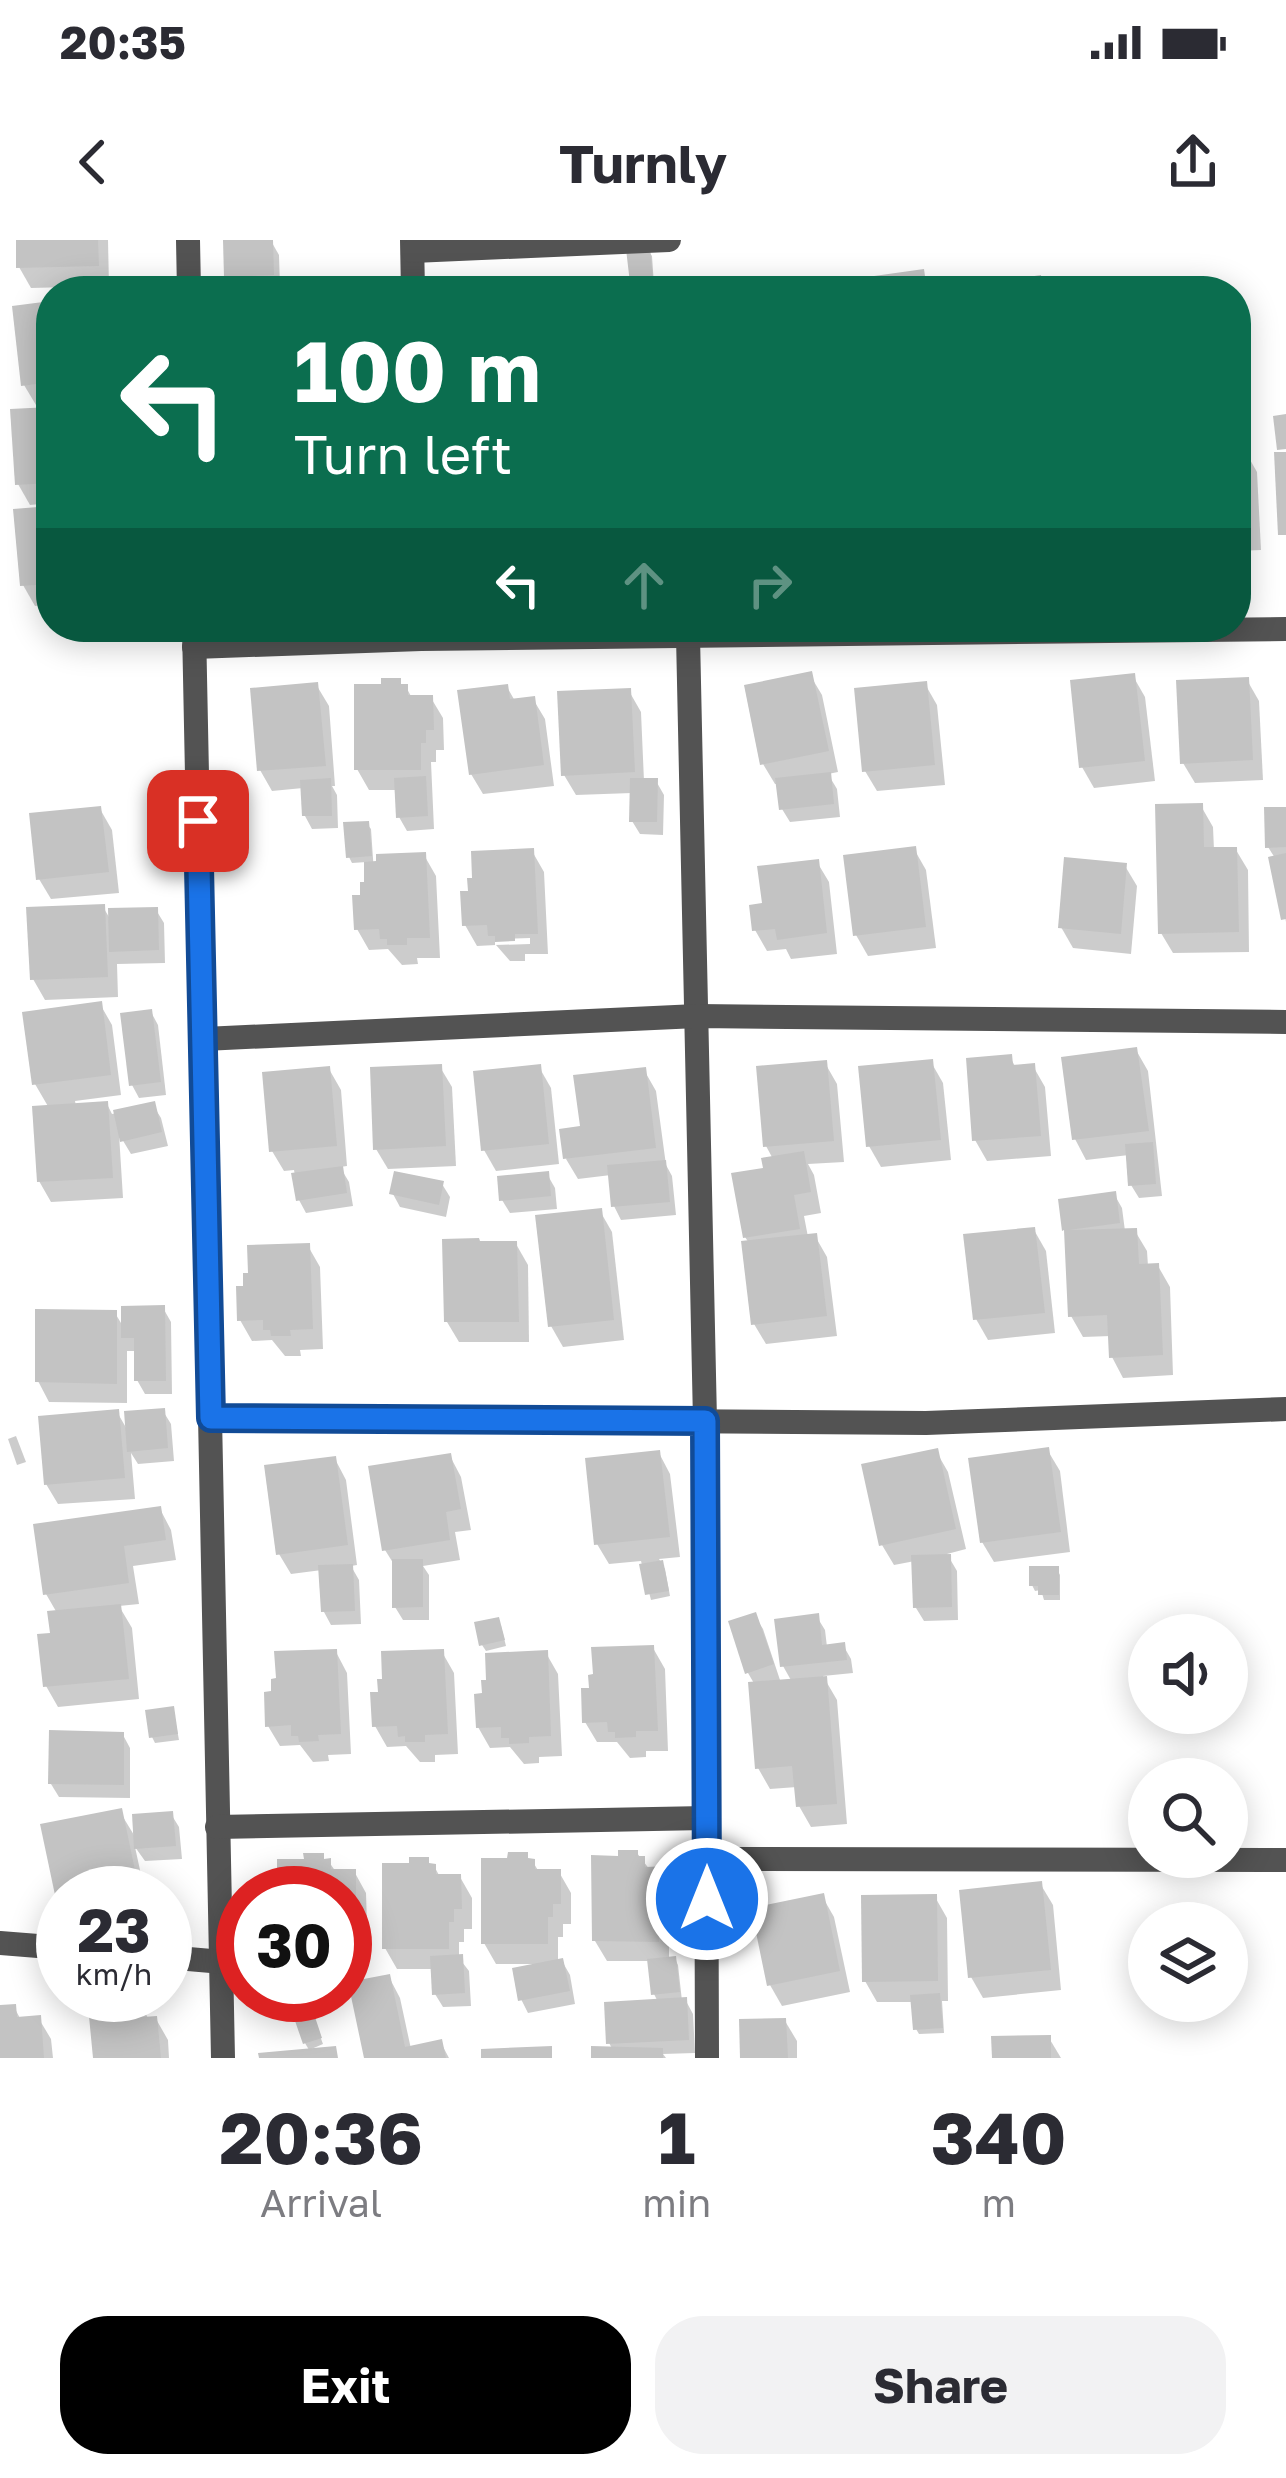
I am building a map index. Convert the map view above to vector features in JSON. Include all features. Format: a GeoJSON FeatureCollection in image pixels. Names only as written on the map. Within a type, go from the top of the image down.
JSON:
{"type":"FeatureCollection","features":[{"type":"Feature","properties":{"kind":"street"},"geometry":{"type":"LineString","coordinates":[[188,240],[189,276]]}},
{"type":"Feature","properties":{"kind":"street"},"geometry":{"type":"LineString","coordinates":[[413,276],[412,246],[670,240]]}},
{"type":"Feature","properties":{"kind":"street"},"geometry":{"type":"LineString","coordinates":[[1251,629],[1286,629]]}},
{"type":"Feature","properties":{"kind":"street"},"geometry":{"type":"LineString","coordinates":[[194,642],[219,1866]]}},
{"type":"Feature","properties":{"kind":"street"},"geometry":{"type":"LineString","coordinates":[[688,642],[705,1421],[707,2058]]}},
{"type":"Feature","properties":{"kind":"street"},"geometry":{"type":"LineString","coordinates":[[204,1039],[697,1016],[1286,1022]]}},
{"type":"Feature","properties":{"kind":"street"},"geometry":{"type":"LineString","coordinates":[[211,1418],[926,1423],[1286,1409]]}},
{"type":"Feature","properties":{"kind":"street"},"geometry":{"type":"LineString","coordinates":[[217,1827],[706,1818]]}},
{"type":"Feature","properties":{"kind":"street"},"geometry":{"type":"LineString","coordinates":[[706,1859],[1286,1860]]}},
{"type":"Feature","properties":{"kind":"street"},"geometry":{"type":"LineString","coordinates":[[0,1943],[36,1946]]}},
{"type":"Feature","properties":{"kind":"street"},"geometry":{"type":"LineString","coordinates":[[223,2022],[223,2058]]}},
{"type":"Feature","properties":{"kind":"building"},"geometry":{"type":"Polygon","coordinates":[[[16,240],[98,240],[99,266],[16,268],[16,240]]]}},
{"type":"Feature","properties":{"kind":"building"},"geometry":{"type":"Polygon","coordinates":[[[223,240],[273,240],[274,275],[224,276],[223,240]]]}},
{"type":"Feature","properties":{"kind":"building"},"geometry":{"type":"Polygon","coordinates":[[[650,247],[653,276],[629,276],[626,249],[650,247]]]}},
{"type":"Feature","properties":{"kind":"building"},"geometry":{"type":"Polygon","coordinates":[[[924,269],[925,276],[874,276],[924,269]]]}},
{"type":"Feature","properties":{"kind":"building"},"geometry":{"type":"Polygon","coordinates":[[[36,303],[36,384],[21,386],[12,306],[36,303]]]}},
{"type":"Feature","properties":{"kind":"building"},"geometry":{"type":"Polygon","coordinates":[[[36,408],[36,484],[15,485],[10,409],[36,408]]]}},
{"type":"Feature","properties":{"kind":"building"},"geometry":{"type":"Polygon","coordinates":[[[1286,414],[1286,449],[1277,450],[1273,416],[1286,414]]]}},
{"type":"Feature","properties":{"kind":"building"},"geometry":{"type":"Polygon","coordinates":[[[1274,452],[1286,452],[1286,535],[1278,535],[1274,452]]]}},
{"type":"Feature","properties":{"kind":"building"},"geometry":{"type":"Polygon","coordinates":[[[36,507],[36,585],[20,586],[13,509],[36,507]]]}},
{"type":"Feature","properties":{"kind":"building"},"geometry":{"type":"Polygon","coordinates":[[[812,671],[829,751],[760,765],[744,685],[812,671]]]}},
{"type":"Feature","properties":{"kind":"building"},"geometry":{"type":"Polygon","coordinates":[[[1135,673],[1145,761],[1079,768],[1070,680],[1135,673]]]}},
{"type":"Feature","properties":{"kind":"building"},"geometry":{"type":"Polygon","coordinates":[[[1249,677],[1253,760],[1180,764],[1176,680],[1249,677]]]}},
{"type":"Feature","properties":{"kind":"building"},"geometry":{"type":"Polygon","coordinates":[[[381,678],[401,678],[401,684],[408,684],[408,695],[433,695],[434,730],[426,730],[426,743],[421,743],[421,770],[354,770],[354,684],[381,684],[381,678]]]}},
{"type":"Feature","properties":{"kind":"building"},"geometry":{"type":"Polygon","coordinates":[[[927,681],[935,765],[862,772],[854,688],[927,681]]]}},
{"type":"Feature","properties":{"kind":"building"},"geometry":{"type":"Polygon","coordinates":[[[318,682],[326,766],[257,771],[250,688],[318,682]]]}},
{"type":"Feature","properties":{"kind":"building"},"geometry":{"type":"Polygon","coordinates":[[[508,684],[510,699],[535,696],[544,765],[469,775],[457,690],[508,684]]]}},
{"type":"Feature","properties":{"kind":"building"},"geometry":{"type":"Polygon","coordinates":[[[631,688],[635,772],[561,776],[557,691],[631,688]]]}},
{"type":"Feature","properties":{"kind":"building"},"geometry":{"type":"Polygon","coordinates":[[[831,772],[834,804],[779,810],[775,778],[831,772]]]}},
{"type":"Feature","properties":{"kind":"building"},"geometry":{"type":"Polygon","coordinates":[[[426,776],[428,816],[396,818],[394,778],[426,776]]]}},
{"type":"Feature","properties":{"kind":"building"},"geometry":{"type":"Polygon","coordinates":[[[331,778],[332,816],[302,816],[300,780],[331,778]]]}},
{"type":"Feature","properties":{"kind":"building"},"geometry":{"type":"Polygon","coordinates":[[[630,778],[658,778],[657,822],[629,822],[630,778]]]}},
{"type":"Feature","properties":{"kind":"building"},"geometry":{"type":"Polygon","coordinates":[[[1203,803],[1204,847],[1237,847],[1239,932],[1158,934],[1155,804],[1203,803]]]}},
{"type":"Feature","properties":{"kind":"building"},"geometry":{"type":"Polygon","coordinates":[[[101,806],[109,872],[36,880],[29,813],[101,806]]]}},
{"type":"Feature","properties":{"kind":"building"},"geometry":{"type":"Polygon","coordinates":[[[1264,807],[1286,807],[1286,847],[1265,848],[1264,807]]]}},
{"type":"Feature","properties":{"kind":"building"},"geometry":{"type":"Polygon","coordinates":[[[369,821],[372,856],[346,858],[343,822],[369,821]]]}},
{"type":"Feature","properties":{"kind":"building"},"geometry":{"type":"Polygon","coordinates":[[[916,846],[926,927],[853,936],[843,855],[916,846]]]}},
{"type":"Feature","properties":{"kind":"building"},"geometry":{"type":"Polygon","coordinates":[[[534,848],[538,934],[515,934],[515,941],[495,942],[495,936],[488,936],[487,925],[462,926],[460,891],[468,891],[467,878],[472,878],[471,851],[534,848]]]}},
{"type":"Feature","properties":{"kind":"building"},"geometry":{"type":"Polygon","coordinates":[[[426,852],[430,938],[407,938],[407,945],[387,945],[379,929],[354,930],[352,895],[360,895],[364,862],[376,861],[376,854],[426,852]]]}},
{"type":"Feature","properties":{"kind":"building"},"geometry":{"type":"Polygon","coordinates":[[[1286,853],[1286,919],[1281,920],[1268,857],[1286,853]]]}},
{"type":"Feature","properties":{"kind":"building"},"geometry":{"type":"Polygon","coordinates":[[[1064,857],[1127,863],[1121,934],[1058,928],[1064,857]]]}},
{"type":"Feature","properties":{"kind":"building"},"geometry":{"type":"Polygon","coordinates":[[[819,859],[827,933],[777,940],[775,929],[752,931],[749,905],[762,903],[757,866],[819,859]]]}},
{"type":"Feature","properties":{"kind":"building"},"geometry":{"type":"Polygon","coordinates":[[[105,904],[108,977],[30,980],[26,907],[105,904]]]}},
{"type":"Feature","properties":{"kind":"building"},"geometry":{"type":"Polygon","coordinates":[[[158,907],[159,950],[109,952],[108,908],[158,907]]]}},
{"type":"Feature","properties":{"kind":"building"},"geometry":{"type":"Polygon","coordinates":[[[102,1001],[111,1075],[32,1085],[22,1012],[102,1001]]]}},
{"type":"Feature","properties":{"kind":"building"},"geometry":{"type":"Polygon","coordinates":[[[152,1009],[161,1082],[129,1086],[120,1013],[152,1009]]]}},
{"type":"Feature","properties":{"kind":"building"},"geometry":{"type":"Polygon","coordinates":[[[1137,1047],[1149,1131],[1072,1140],[1061,1057],[1137,1047]]]}},
{"type":"Feature","properties":{"kind":"building"},"geometry":{"type":"Polygon","coordinates":[[[1012,1054],[1013,1065],[1035,1063],[1041,1136],[972,1141],[966,1058],[1012,1054]]]}},
{"type":"Feature","properties":{"kind":"building"},"geometry":{"type":"Polygon","coordinates":[[[933,1059],[941,1140],[866,1147],[858,1066],[933,1059]]]}},
{"type":"Feature","properties":{"kind":"building"},"geometry":{"type":"Polygon","coordinates":[[[827,1060],[834,1141],[763,1147],[756,1066],[827,1060]]]}},
{"type":"Feature","properties":{"kind":"building"},"geometry":{"type":"Polygon","coordinates":[[[442,1064],[446,1146],[373,1150],[370,1067],[442,1064]]]}},
{"type":"Feature","properties":{"kind":"building"},"geometry":{"type":"Polygon","coordinates":[[[541,1064],[549,1144],[481,1151],[473,1071],[541,1064]]]}},
{"type":"Feature","properties":{"kind":"building"},"geometry":{"type":"Polygon","coordinates":[[[330,1066],[337,1146],[269,1152],[262,1072],[330,1066]]]}},
{"type":"Feature","properties":{"kind":"building"},"geometry":{"type":"Polygon","coordinates":[[[646,1067],[656,1148],[563,1159],[559,1129],[580,1126],[573,1075],[646,1067]]]}},
{"type":"Feature","properties":{"kind":"building"},"geometry":{"type":"Polygon","coordinates":[[[108,1101],[113,1178],[37,1182],[32,1106],[108,1101]]]}},
{"type":"Feature","properties":{"kind":"building"},"geometry":{"type":"Polygon","coordinates":[[[155,1101],[162,1132],[120,1142],[113,1110],[155,1101]]]}},
{"type":"Feature","properties":{"kind":"building"},"geometry":{"type":"Polygon","coordinates":[[[1153,1142],[1156,1184],[1128,1186],[1125,1144],[1153,1142]]]}},
{"type":"Feature","properties":{"kind":"building"},"geometry":{"type":"Polygon","coordinates":[[[804,1151],[811,1192],[794,1195],[800,1229],[743,1238],[731,1173],[763,1168],[761,1158],[804,1151]]]}},
{"type":"Feature","properties":{"kind":"building"},"geometry":{"type":"Polygon","coordinates":[[[666,1160],[670,1202],[611,1207],[607,1165],[666,1160]]]}},
{"type":"Feature","properties":{"kind":"building"},"geometry":{"type":"Polygon","coordinates":[[[343,1166],[347,1193],[296,1201],[291,1173],[343,1166]]]}},
{"type":"Feature","properties":{"kind":"building"},"geometry":{"type":"Polygon","coordinates":[[[394,1171],[444,1181],[439,1205],[389,1194],[394,1171]]]}},
{"type":"Feature","properties":{"kind":"building"},"geometry":{"type":"Polygon","coordinates":[[[549,1171],[551,1196],[499,1201],[497,1176],[549,1171]]]}},
{"type":"Feature","properties":{"kind":"building"},"geometry":{"type":"Polygon","coordinates":[[[1116,1191],[1120,1223],[1069,1230],[1137,1228],[1139,1264],[1159,1263],[1163,1355],[1109,1358],[1107,1315],[1068,1317],[1058,1199],[1116,1191]]]}},
{"type":"Feature","properties":{"kind":"building"},"geometry":{"type":"Polygon","coordinates":[[[602,1208],[614,1320],[548,1327],[535,1215],[602,1208]]]}},
{"type":"Feature","properties":{"kind":"building"},"geometry":{"type":"Polygon","coordinates":[[[1035,1227],[1045,1313],[973,1320],[963,1234],[1035,1227]]]}},
{"type":"Feature","properties":{"kind":"building"},"geometry":{"type":"Polygon","coordinates":[[[817,1233],[827,1316],[751,1325],[741,1241],[817,1233]]]}},
{"type":"Feature","properties":{"kind":"building"},"geometry":{"type":"Polygon","coordinates":[[[442,1239],[517,1241],[519,1322],[444,1322],[442,1239]]]}},
{"type":"Feature","properties":{"kind":"building"},"geometry":{"type":"Polygon","coordinates":[[[310,1243],[313,1329],[271,1336],[270,1330],[263,1330],[263,1320],[237,1321],[236,1286],[243,1286],[243,1273],[248,1273],[247,1245],[310,1243]]]}},
{"type":"Feature","properties":{"kind":"building"},"geometry":{"type":"Polygon","coordinates":[[[165,1305],[166,1381],[134,1381],[134,1338],[121,1338],[121,1306],[165,1305]]]}},
{"type":"Feature","properties":{"kind":"building"},"geometry":{"type":"Polygon","coordinates":[[[35,1309],[117,1310],[117,1384],[35,1382],[35,1309]]]}},
{"type":"Feature","properties":{"kind":"building"},"geometry":{"type":"Polygon","coordinates":[[[165,1408],[168,1448],[127,1452],[124,1411],[165,1408]]]}},
{"type":"Feature","properties":{"kind":"building"},"geometry":{"type":"Polygon","coordinates":[[[119,1409],[125,1478],[44,1485],[38,1416],[119,1409]]]}},
{"type":"Feature","properties":{"kind":"building"},"geometry":{"type":"Polygon","coordinates":[[[1049,1447],[1061,1532],[980,1543],[968,1458],[1049,1447]]]}},
{"type":"Feature","properties":{"kind":"building"},"geometry":{"type":"Polygon","coordinates":[[[938,1448],[956,1529],[879,1546],[861,1464],[938,1448]]]}},
{"type":"Feature","properties":{"kind":"building"},"geometry":{"type":"Polygon","coordinates":[[[660,1450],[670,1537],[594,1545],[585,1458],[660,1450]]]}},
{"type":"Feature","properties":{"kind":"building"},"geometry":{"type":"Polygon","coordinates":[[[451,1453],[461,1509],[446,1512],[450,1540],[382,1551],[368,1466],[451,1453]]]}},
{"type":"Feature","properties":{"kind":"building"},"geometry":{"type":"Polygon","coordinates":[[[336,1456],[348,1545],[276,1555],[264,1465],[336,1456]]]}},
{"type":"Feature","properties":{"kind":"building"},"geometry":{"type":"Polygon","coordinates":[[[161,1506],[166,1540],[124,1546],[129,1583],[43,1595],[33,1524],[161,1506]]]}},
{"type":"Feature","properties":{"kind":"building"},"geometry":{"type":"Polygon","coordinates":[[[951,1554],[952,1607],[913,1608],[911,1555],[951,1554]]]}},
{"type":"Feature","properties":{"kind":"building"},"geometry":{"type":"Polygon","coordinates":[[[392,1559],[423,1559],[423,1607],[392,1608],[392,1559]]]}},
{"type":"Feature","properties":{"kind":"building"},"geometry":{"type":"Polygon","coordinates":[[[663,1560],[669,1591],[645,1595],[639,1564],[663,1560]]]}},
{"type":"Feature","properties":{"kind":"building"},"geometry":{"type":"Polygon","coordinates":[[[353,1564],[355,1611],[321,1612],[318,1565],[353,1564]]]}},
{"type":"Feature","properties":{"kind":"building"},"geometry":{"type":"Polygon","coordinates":[[[1029,1566],[1059,1566],[1059,1595],[1038,1595],[1038,1586],[1029,1586],[1029,1566]]]}},
{"type":"Feature","properties":{"kind":"building"},"geometry":{"type":"Polygon","coordinates":[[[121,1604],[129,1679],[43,1687],[37,1634],[50,1633],[47,1611],[121,1604]]]}},
{"type":"Feature","properties":{"kind":"building"},"geometry":{"type":"Polygon","coordinates":[[[756,1612],[774,1664],[745,1674],[728,1621],[756,1612]]]}},
{"type":"Feature","properties":{"kind":"building"},"geometry":{"type":"Polygon","coordinates":[[[819,1613],[822,1645],[845,1642],[847,1660],[780,1667],[774,1619],[819,1613]]]}},
{"type":"Feature","properties":{"kind":"building"},"geometry":{"type":"Polygon","coordinates":[[[499,1617],[505,1640],[479,1646],[474,1622],[499,1617]]]}},
{"type":"Feature","properties":{"kind":"building"},"geometry":{"type":"Polygon","coordinates":[[[654,1645],[658,1731],[615,1738],[607,1722],[582,1723],[581,1688],[589,1688],[588,1675],[593,1674],[591,1647],[654,1645]]]}},
{"type":"Feature","properties":{"kind":"building"},"geometry":{"type":"Polygon","coordinates":[[[337,1649],[341,1734],[299,1742],[298,1736],[291,1736],[291,1725],[265,1727],[264,1692],[271,1691],[271,1679],[276,1678],[274,1651],[337,1649]]]}},
{"type":"Feature","properties":{"kind":"building"},"geometry":{"type":"Polygon","coordinates":[[[444,1649],[448,1734],[425,1735],[425,1742],[405,1742],[405,1736],[398,1737],[397,1726],[372,1727],[370,1692],[378,1692],[377,1679],[382,1679],[381,1651],[444,1649]]]}},
{"type":"Feature","properties":{"kind":"building"},"geometry":{"type":"Polygon","coordinates":[[[548,1650],[551,1736],[509,1744],[509,1738],[501,1738],[501,1727],[476,1728],[474,1694],[482,1693],[481,1680],[486,1680],[485,1653],[548,1650]]]}},
{"type":"Feature","properties":{"kind":"building"},"geometry":{"type":"Polygon","coordinates":[[[827,1676],[837,1804],[796,1807],[792,1766],[755,1769],[748,1682],[827,1676]]]}},
{"type":"Feature","properties":{"kind":"building"},"geometry":{"type":"Polygon","coordinates":[[[174,1706],[178,1734],[149,1738],[145,1710],[174,1706]]]}},
{"type":"Feature","properties":{"kind":"building"},"geometry":{"type":"Polygon","coordinates":[[[49,1730],[124,1732],[124,1785],[48,1784],[49,1730]]]}},
{"type":"Feature","properties":{"kind":"building"},"geometry":{"type":"Polygon","coordinates":[[[122,1808],[134,1866],[49,1866],[40,1824],[122,1808]]]}},
{"type":"Feature","properties":{"kind":"building"},"geometry":{"type":"Polygon","coordinates":[[[173,1811],[176,1846],[134,1849],[132,1814],[173,1811]]]}},
{"type":"Feature","properties":{"kind":"building"},"geometry":{"type":"Polygon","coordinates":[[[618,1850],[638,1850],[638,1856],[645,1856],[645,1867],[671,1866],[671,1901],[663,1901],[664,1914],[659,1914],[659,1942],[592,1941],[591,1855],[618,1856],[618,1850]]]}},
{"type":"Feature","properties":{"kind":"building"},"geometry":{"type":"Polygon","coordinates":[[[508,1852],[528,1852],[528,1858],[535,1859],[535,1869],[561,1869],[561,1904],[553,1904],[553,1917],[548,1917],[548,1944],[481,1944],[481,1858],[507,1858],[508,1852]]]}},
{"type":"Feature","properties":{"kind":"building"},"geometry":{"type":"Polygon","coordinates":[[[303,1853],[324,1853],[324,1859],[331,1858],[331,1866],[277,1866],[277,1859],[304,1859],[303,1853]]]}},
{"type":"Feature","properties":{"kind":"building"},"geometry":{"type":"Polygon","coordinates":[[[409,1857],[429,1857],[429,1863],[436,1864],[436,1874],[461,1874],[462,1909],[454,1909],[454,1922],[449,1922],[449,1949],[382,1949],[382,1863],[409,1863],[409,1857]]]}},
{"type":"Feature","properties":{"kind":"building"},"geometry":{"type":"Polygon","coordinates":[[[1042,1881],[1051,1970],[968,1978],[959,1890],[1042,1881]]]}},
{"type":"Feature","properties":{"kind":"building"},"geometry":{"type":"Polygon","coordinates":[[[824,1893],[840,1971],[767,1986],[751,1908],[824,1893]]]}},
{"type":"Feature","properties":{"kind":"building"},"geometry":{"type":"Polygon","coordinates":[[[937,1894],[938,1981],[862,1982],[861,1895],[937,1894]]]}},
{"type":"Feature","properties":{"kind":"building"},"geometry":{"type":"Polygon","coordinates":[[[463,1954],[465,1993],[432,1995],[430,1956],[463,1954]]]}},
{"type":"Feature","properties":{"kind":"building"},"geometry":{"type":"Polygon","coordinates":[[[676,1956],[680,1992],[651,1995],[647,1959],[676,1956]]]}},
{"type":"Feature","properties":{"kind":"building"},"geometry":{"type":"Polygon","coordinates":[[[563,1958],[570,1991],[518,2001],[512,1968],[563,1958]]]}},
{"type":"Feature","properties":{"kind":"building"},"geometry":{"type":"Polygon","coordinates":[[[390,1974],[405,2047],[442,2039],[446,2058],[364,2058],[356,2022],[372,2022],[372,1977],[390,1974]]]}},
{"type":"Feature","properties":{"kind":"building"},"geometry":{"type":"Polygon","coordinates":[[[940,1993],[943,2028],[913,2030],[910,1995],[940,1993]]]}},
{"type":"Feature","properties":{"kind":"building"},"geometry":{"type":"Polygon","coordinates":[[[687,1997],[689,2040],[606,2044],[604,2002],[687,1997]]]}},
{"type":"Feature","properties":{"kind":"building"},"geometry":{"type":"Polygon","coordinates":[[[16,2004],[17,2017],[36,2015],[36,2022],[41,2022],[44,2058],[0,2058],[0,2005],[16,2004]]]}},
{"type":"Feature","properties":{"kind":"building"},"geometry":{"type":"Polygon","coordinates":[[[786,2018],[788,2058],[740,2058],[739,2019],[786,2018]]]}},
{"type":"Feature","properties":{"kind":"building"},"geometry":{"type":"Polygon","coordinates":[[[90,2022],[158,2022],[161,2058],[93,2058],[90,2022]]]}},
{"type":"Feature","properties":{"kind":"building"},"geometry":{"type":"Polygon","coordinates":[[[295,2022],[317,2022],[322,2038],[303,2044],[295,2022]]]}},
{"type":"Feature","properties":{"kind":"building"},"geometry":{"type":"Polygon","coordinates":[[[1051,2035],[1051,2058],[992,2058],[991,2036],[1051,2035]]]}},
{"type":"Feature","properties":{"kind":"building"},"geometry":{"type":"Polygon","coordinates":[[[336,2046],[338,2058],[259,2058],[258,2053],[336,2046]]]}},
{"type":"Feature","properties":{"kind":"building"},"geometry":{"type":"Polygon","coordinates":[[[552,2046],[552,2058],[481,2058],[481,2049],[552,2046]]]}},
{"type":"Feature","properties":{"kind":"building"},"geometry":{"type":"Polygon","coordinates":[[[591,2046],[663,2048],[663,2058],[591,2058],[591,2046]]]}},
{"type":"Feature","properties":{"kind":"route"},"geometry":{"type":"LineString","coordinates":[[198,821],[211,1418],[705,1421],[707,1899]]}}]}
